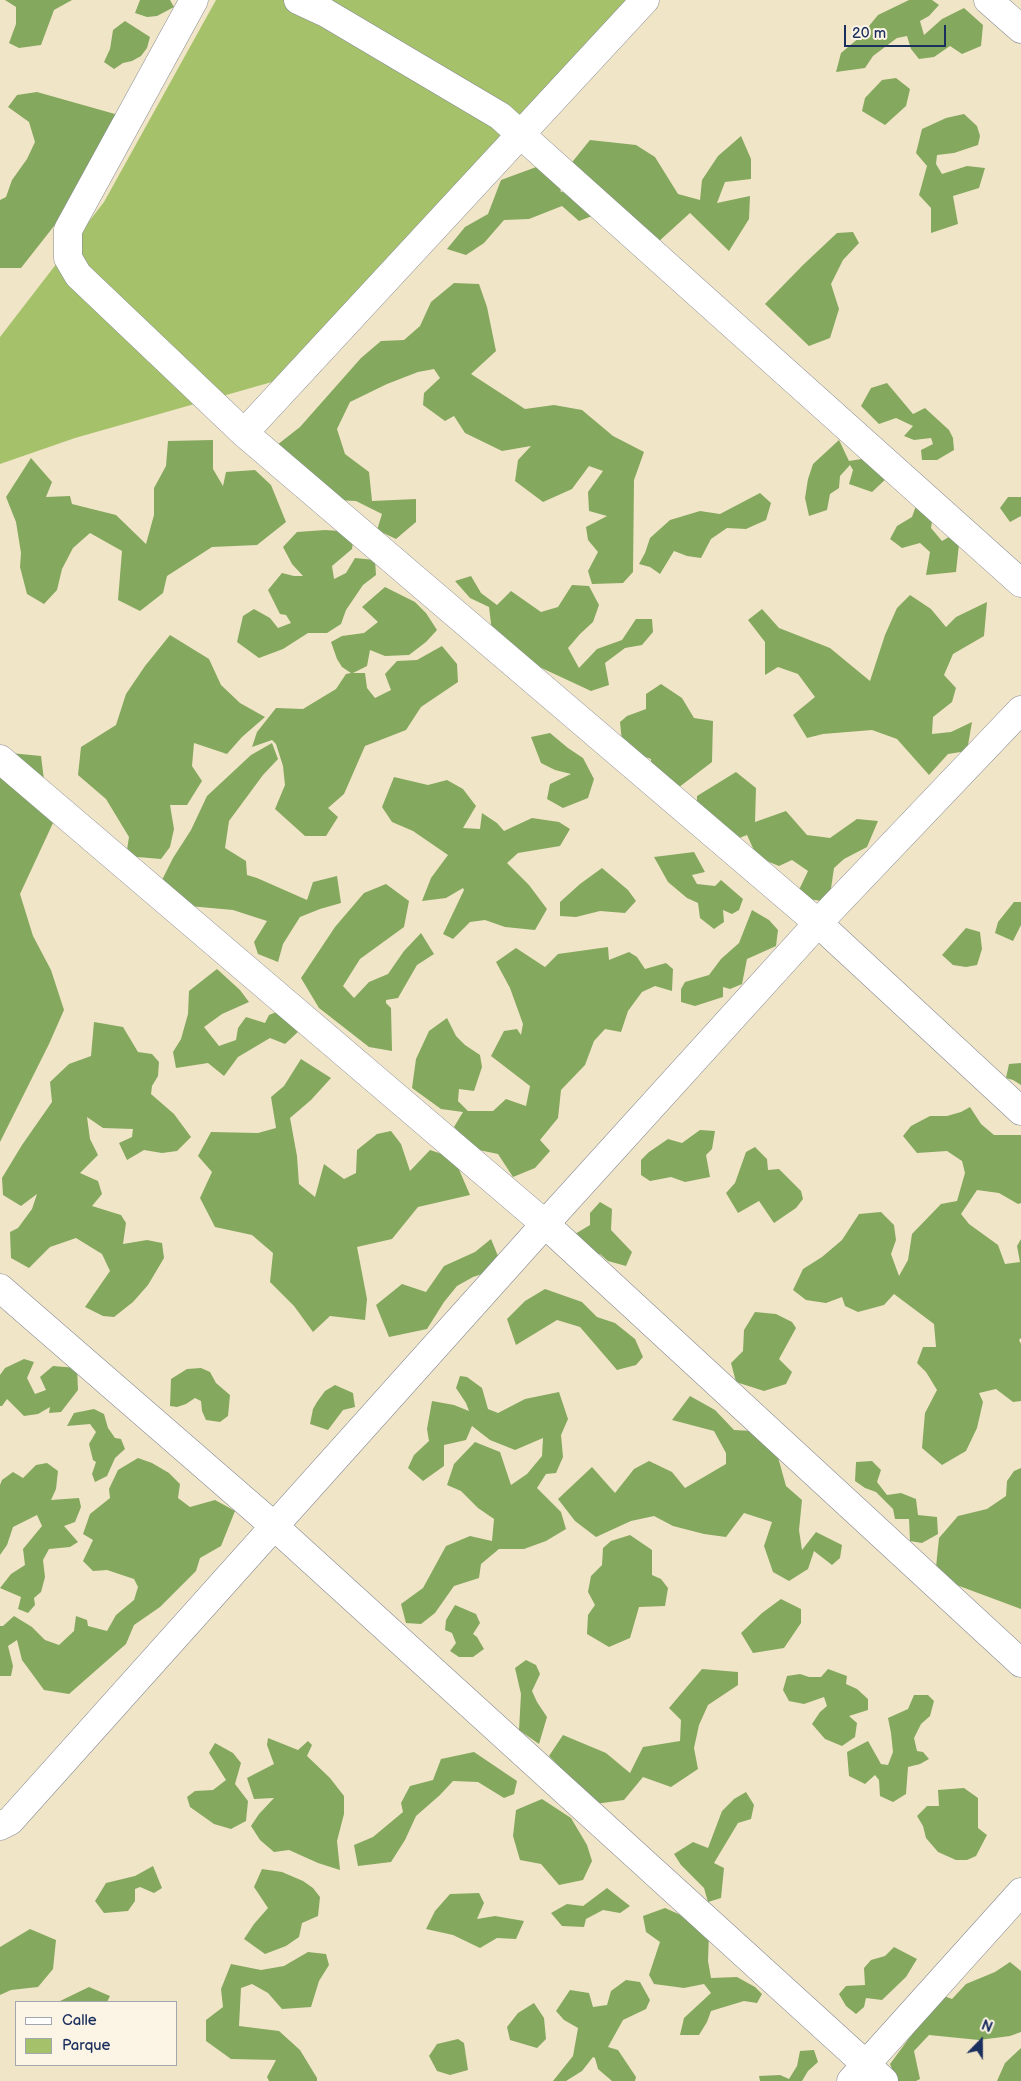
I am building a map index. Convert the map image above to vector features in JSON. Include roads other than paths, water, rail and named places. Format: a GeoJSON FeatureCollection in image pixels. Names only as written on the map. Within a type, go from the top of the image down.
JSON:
{"type":"FeatureCollection","features":[{"type":"Feature","properties":{"kind":"street"},"geometry":{"type":"LineString","coordinates":[[194,0],[68,230],[68,258],[78,275],[244,433],[818,923],[1021,1111]]}},
{"type":"Feature","properties":{"kind":"street"},"geometry":{"type":"LineString","coordinates":[[298,0],[326,13],[500,116],[1021,583]]}},
{"type":"Feature","properties":{"kind":"street"},"geometry":{"type":"LineString","coordinates":[[244,433],[645,0]]}},
{"type":"Feature","properties":{"kind":"street"},"geometry":{"type":"LineString","coordinates":[[988,0],[1021,28]]}},
{"type":"Feature","properties":{"kind":"street"},"geometry":{"type":"LineString","coordinates":[[0,1826],[10,1821],[544,1224],[818,923],[1021,710]]}},
{"type":"Feature","properties":{"kind":"street"},"geometry":{"type":"LineString","coordinates":[[0,759],[544,1224],[1021,1663]]}},
{"type":"Feature","properties":{"kind":"street"},"geometry":{"type":"LineString","coordinates":[[0,1288],[274,1526],[867,2075],[1021,1892]]}}]}
